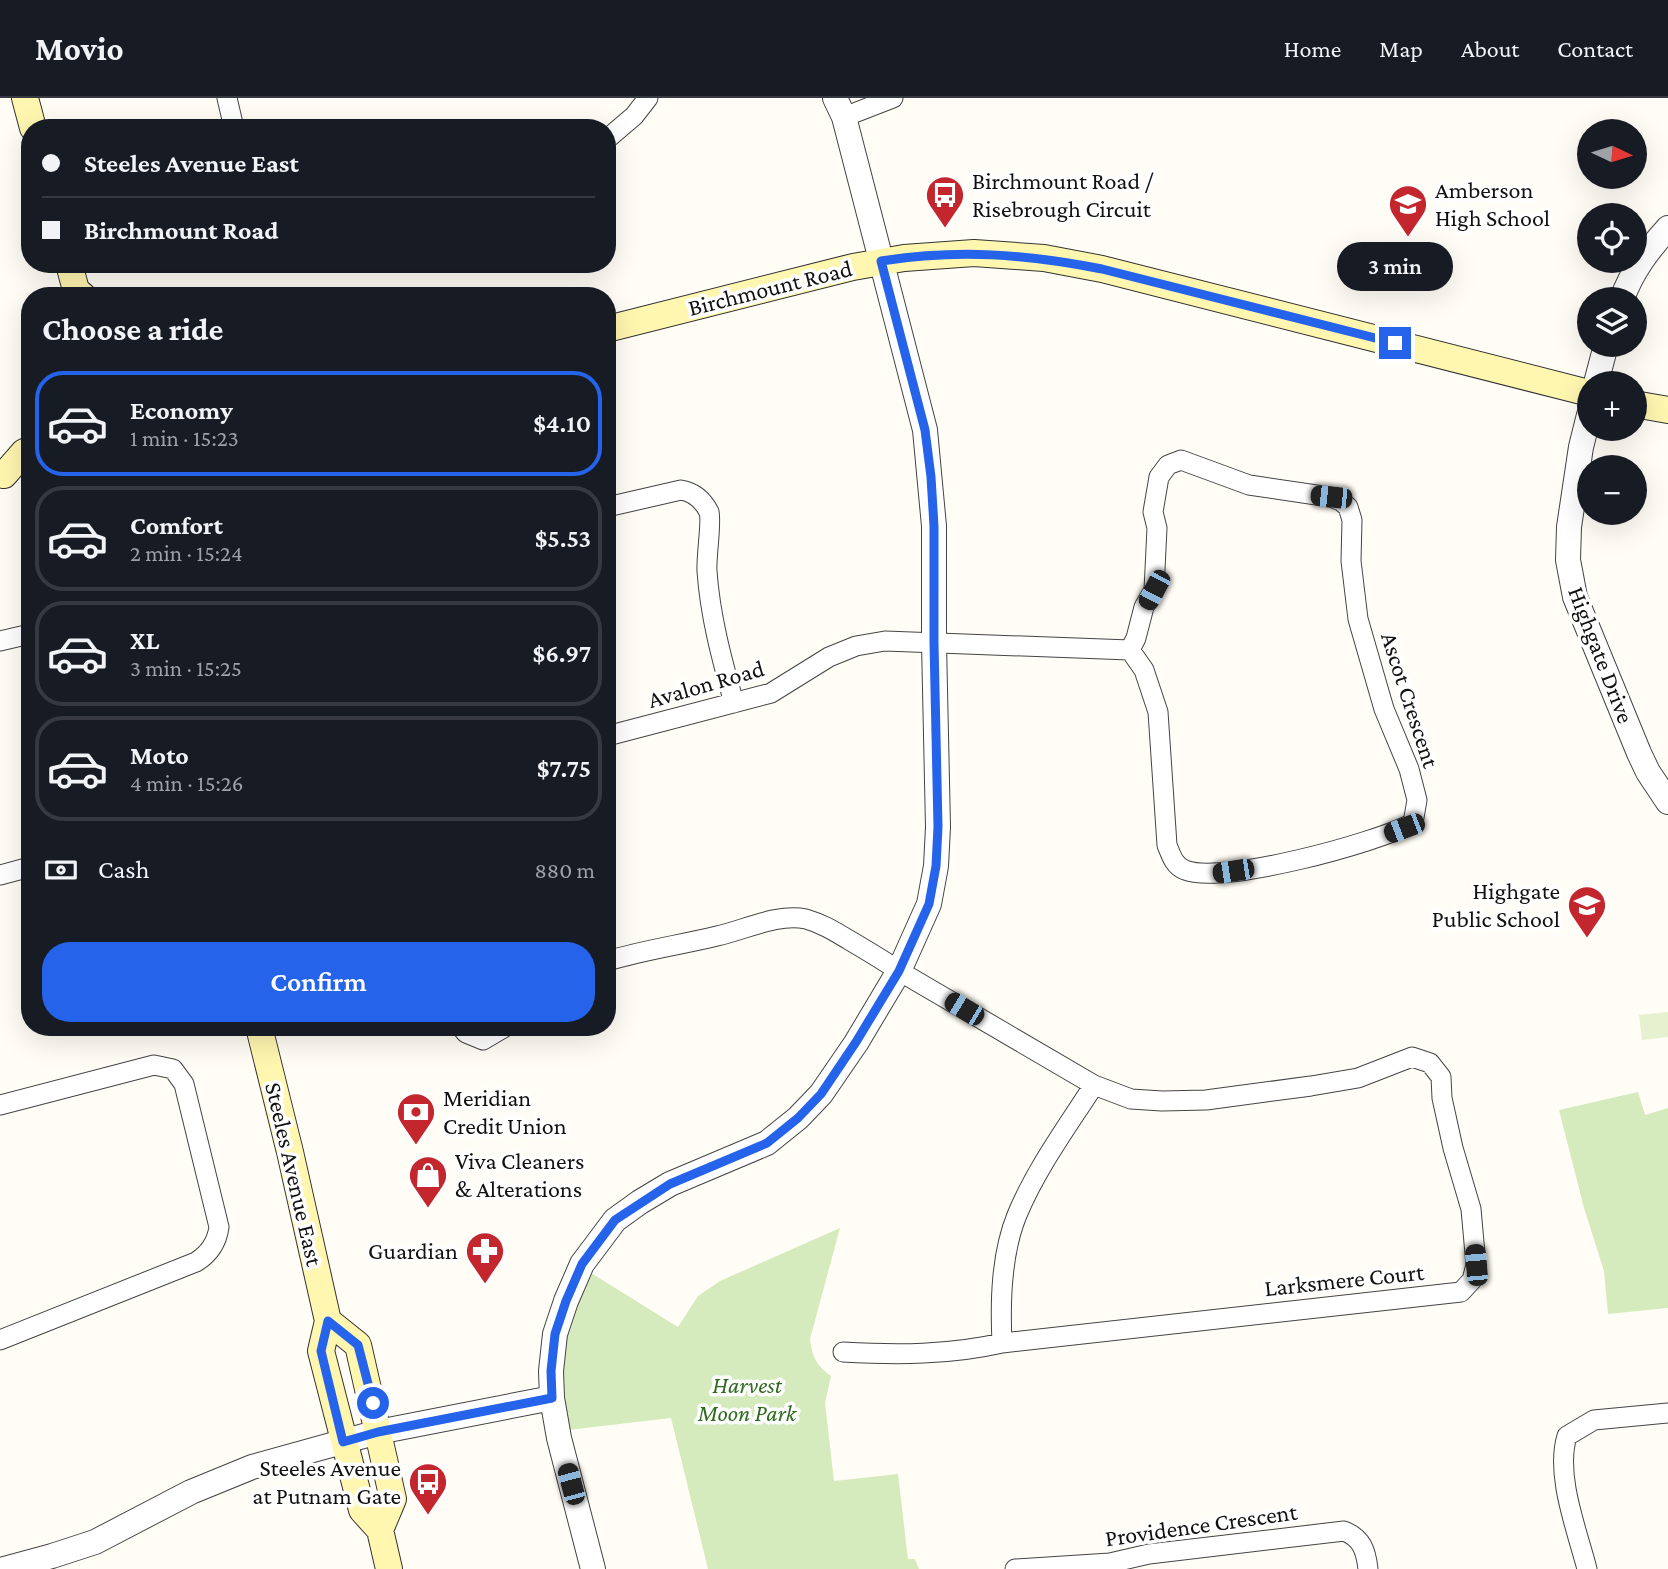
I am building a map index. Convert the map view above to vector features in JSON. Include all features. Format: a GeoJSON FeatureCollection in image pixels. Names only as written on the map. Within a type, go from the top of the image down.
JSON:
{"type":"FeatureCollection","features":[{"type":"Feature","properties":{"kind":"main road"},"geometry":{"type":"LineString","coordinates":[[25,98],[31,119]]}},
{"type":"Feature","properties":{"kind":"main road","name":"Birchmount Road"},"geometry":{"type":"LineString","coordinates":[[616,327],[881,261],[974,253],[1056,260],[1102,269],[1577,390]]}},
{"type":"Feature","properties":{"kind":"main road"},"geometry":{"type":"LineString","coordinates":[[1647,406],[1668,410]]}},
{"type":"Feature","properties":{"kind":"main road"},"geometry":{"type":"LineString","coordinates":[[21,455],[2,476],[21,481]]}},
{"type":"Feature","properties":{"kind":"main road","name":"Steeles Avenue East"},"geometry":{"type":"LineString","coordinates":[[260,1036],[328,1321],[321,1351],[362,1510],[380,1531],[389,1569]]}},
{"type":"Feature","properties":{"kind":"main road"},"geometry":{"type":"LineString","coordinates":[[328,1321],[358,1345],[393,1499],[380,1531]]}},
{"type":"Feature","properties":{"kind":"street"},"geometry":{"type":"LineString","coordinates":[[227,98],[232,119]]}},
{"type":"Feature","properties":{"kind":"street"},"geometry":{"type":"LineString","coordinates":[[616,132],[635,116],[648,98]]}},
{"type":"Feature","properties":{"kind":"street"},"geometry":{"type":"LineString","coordinates":[[593,1569],[559,1438],[552,1398],[551,1371],[555,1334],[582,1264],[615,1220],[670,1184],[767,1143],[798,1118],[821,1094],[856,1042],[899,971],[929,904],[936,866],[938,827],[934,526],[925,430],[840,107],[893,98]]}},
{"type":"Feature","properties":{"kind":"street"},"geometry":{"type":"LineString","coordinates":[[1626,287],[1645,254],[1668,228]]}},
{"type":"Feature","properties":{"kind":"street","name":"Highgate Drive"},"geometry":{"type":"LineString","coordinates":[[1582,441],[1569,527],[1568,560],[1576,597],[1639,753],[1668,802]]}},
{"type":"Feature","properties":{"kind":"street","name":"Ascot Crescent"},"geometry":{"type":"LineString","coordinates":[[1181,460],[1249,485],[1340,501],[1348,507],[1352,520],[1351,561],[1358,619],[1384,709],[1409,769],[1417,800],[1413,823],[1383,836],[1282,863],[1208,875],[1183,870],[1173,861],[1167,845],[1158,712],[1144,670],[1130,650],[1144,607],[1154,590],[1157,528],[1153,512],[1154,494],[1159,477],[1168,464],[1181,460]]}},
{"type":"Feature","properties":{"kind":"street"},"geometry":{"type":"LineString","coordinates":[[616,505],[681,490],[691,491],[710,514],[707,570],[717,636],[734,703]]}},
{"type":"Feature","properties":{"kind":"street"},"geometry":{"type":"LineString","coordinates":[[0,641],[21,636]]}},
{"type":"Feature","properties":{"kind":"street","name":"Avalon Road"},"geometry":{"type":"LineString","coordinates":[[616,734],[771,693],[796,680],[829,657],[856,646],[885,641],[934,643]]}},
{"type":"Feature","properties":{"kind":"street"},"geometry":{"type":"LineString","coordinates":[[934,643],[1130,650]]}},
{"type":"Feature","properties":{"kind":"street"},"geometry":{"type":"LineString","coordinates":[[0,875],[21,869]]}},
{"type":"Feature","properties":{"kind":"street","name":"Larksmere Court"},"geometry":{"type":"LineString","coordinates":[[616,959],[676,943],[716,937],[777,919],[803,919],[828,926],[850,941],[870,950],[899,971],[1094,1085],[1131,1098],[1162,1101],[1206,1100],[1358,1078],[1412,1057],[1430,1063],[1441,1077],[1442,1098],[1453,1148],[1471,1209],[1476,1265],[1472,1280],[1461,1292],[1002,1342],[976,1349],[937,1353],[901,1355],[843,1352]]}},
{"type":"Feature","properties":{"kind":"street"},"geometry":{"type":"LineString","coordinates":[[473,1036],[483,1040],[490,1036]]}},
{"type":"Feature","properties":{"kind":"street"},"geometry":{"type":"LineString","coordinates":[[0,1105],[154,1065],[173,1069],[184,1084],[219,1227],[216,1242],[210,1251],[196,1262],[0,1340]]}},
{"type":"Feature","properties":{"kind":"street"},"geometry":{"type":"LineString","coordinates":[[1002,1342],[1006,1253],[1017,1215],[1042,1166],[1094,1085]]}},
{"type":"Feature","properties":{"kind":"street"},"geometry":{"type":"LineString","coordinates":[[4,1569],[95,1542],[191,1492],[252,1467],[378,1432],[552,1398]]}},
{"type":"Feature","properties":{"kind":"street"},"geometry":{"type":"LineString","coordinates":[[1587,1569],[1569,1501],[1563,1448],[1567,1436],[1594,1420],[1668,1413]]}},
{"type":"Feature","properties":{"kind":"street","name":"Providence Crescent"},"geometry":{"type":"LineString","coordinates":[[1015,1569],[1110,1563],[1149,1553],[1343,1531],[1352,1534],[1366,1551],[1368,1569]]}},
{"type":"Feature","properties":{"kind":"green space"},"geometry":{"type":"Polygon","coordinates":[[[1668,1012],[1668,1037],[1642,1040],[1639,1015],[1668,1012]]]}},
{"type":"Feature","properties":{"kind":"green space"},"geometry":{"type":"Polygon","coordinates":[[[1638,1092],[1645,1115],[1668,1108],[1668,1308],[1608,1314],[1604,1271],[1584,1208],[1559,1110],[1638,1092]]]}},
{"type":"Feature","properties":{"kind":"green space","name":"Harvest Moon Park"},"geometry":{"type":"Polygon","coordinates":[[[840,1228],[810,1339],[816,1360],[831,1376],[825,1403],[834,1481],[898,1474],[908,1559],[915,1559],[919,1569],[708,1569],[671,1418],[568,1430],[562,1366],[575,1312],[591,1273],[678,1327],[698,1296],[720,1281],[840,1228]]]}},
{"type":"Feature","properties":{"kind":"place","name":"Birchmount Road / Risebrough Circuit"},"geometry":{"type":"Point","coordinates":[945,229]}},
{"type":"Feature","properties":{"kind":"place","name":"Amberson High School"},"geometry":{"type":"Point","coordinates":[1408,238]}},
{"type":"Feature","properties":{"kind":"place","name":"Highgate Public School"},"geometry":{"type":"Point","coordinates":[1587,939]}},
{"type":"Feature","properties":{"kind":"place","name":"Meridian Credit Union"},"geometry":{"type":"Point","coordinates":[416,1146]}},
{"type":"Feature","properties":{"kind":"place","name":"Viva Cleaners & Alterations"},"geometry":{"type":"Point","coordinates":[428,1209]}},
{"type":"Feature","properties":{"kind":"place","name":"Guardian"},"geometry":{"type":"Point","coordinates":[485,1285]}},
{"type":"Feature","properties":{"kind":"place","name":"Steeles Avenue at Putnam Gate"},"geometry":{"type":"Point","coordinates":[428,1516]}},
{"type":"Feature","properties":{"kind":"route"},"geometry":{"type":"LineString","coordinates":[[373,1403],[358,1345],[328,1321],[321,1351],[343,1442],[378,1432],[552,1398],[551,1371],[555,1334],[566,1301],[582,1264],[615,1220],[670,1184],[767,1143],[798,1118],[821,1094],[856,1042],[912,947],[929,904],[936,866],[938,827],[934,526],[925,430],[881,261],[974,253],[1044,258],[1102,269],[1395,343]]}}]}
